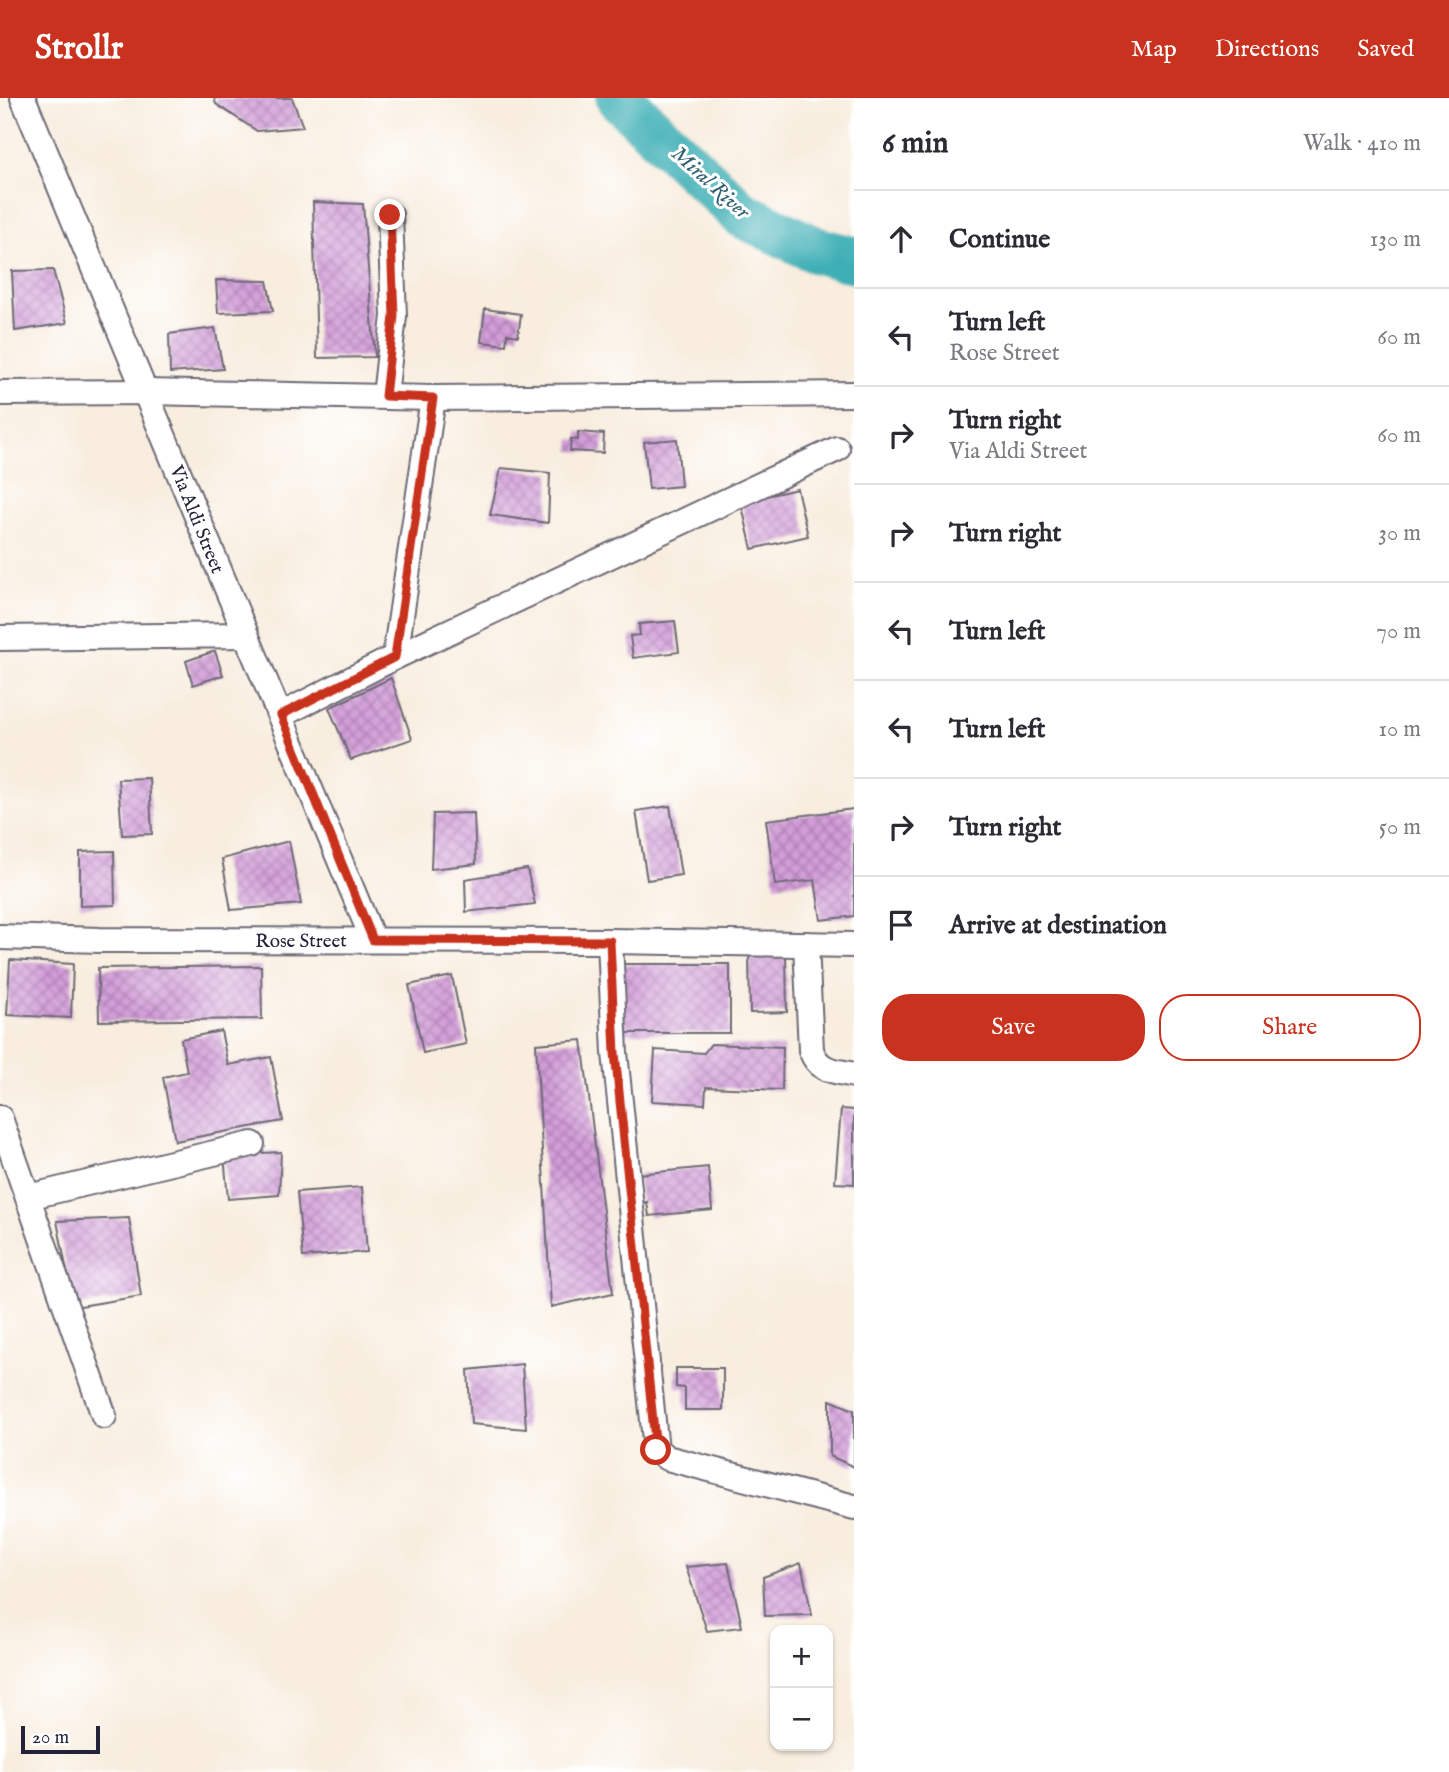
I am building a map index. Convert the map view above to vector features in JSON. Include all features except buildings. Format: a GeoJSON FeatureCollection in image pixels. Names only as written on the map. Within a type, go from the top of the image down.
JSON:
{"type":"FeatureCollection","features":[{"type":"Feature","properties":{"kind":"street","name":"Via Aldi Street"},"geometry":{"type":"LineString","coordinates":[[23,98],[373,940]]}},
{"type":"Feature","properties":{"kind":"street"},"geometry":{"type":"LineString","coordinates":[[385,396],[394,316],[390,215]]}},
{"type":"Feature","properties":{"kind":"street"},"geometry":{"type":"LineString","coordinates":[[0,393],[146,392],[433,398],[854,394]]}},
{"type":"Feature","properties":{"kind":"street"},"geometry":{"type":"LineString","coordinates":[[395,657],[433,398]]}},
{"type":"Feature","properties":{"kind":"street"},"geometry":{"type":"LineString","coordinates":[[281,715],[395,657],[836,449]]}},
{"type":"Feature","properties":{"kind":"street"},"geometry":{"type":"LineString","coordinates":[[0,638],[246,635]]}},
{"type":"Feature","properties":{"kind":"street","name":"Rose Street"},"geometry":{"type":"LineString","coordinates":[[0,937],[854,945]]}},
{"type":"Feature","properties":{"kind":"street"},"geometry":{"type":"LineString","coordinates":[[610,941],[617,1067],[656,1450],[667,1458],[854,1507]]}},
{"type":"Feature","properties":{"kind":"street"},"geometry":{"type":"LineString","coordinates":[[806,944],[811,1049],[815,1060],[820,1067],[854,1075]]}},
{"type":"Feature","properties":{"kind":"street"},"geometry":{"type":"LineString","coordinates":[[0,1118],[104,1416]]}},
{"type":"Feature","properties":{"kind":"street"},"geometry":{"type":"LineString","coordinates":[[27,1197],[252,1144]]}},
{"type":"Feature","properties":{"kind":"waterway","name":"Miral River"},"geometry":{"type":"LineString","coordinates":[[619,98],[743,215],[816,250],[854,260]]}},
{"type":"Feature","properties":{"kind":"route"},"geometry":{"type":"LineString","coordinates":[[390,215],[394,316],[385,396],[433,398],[395,657],[281,715],[373,940],[610,941],[615,1053],[653,1442],[656,1450]]}}]}
